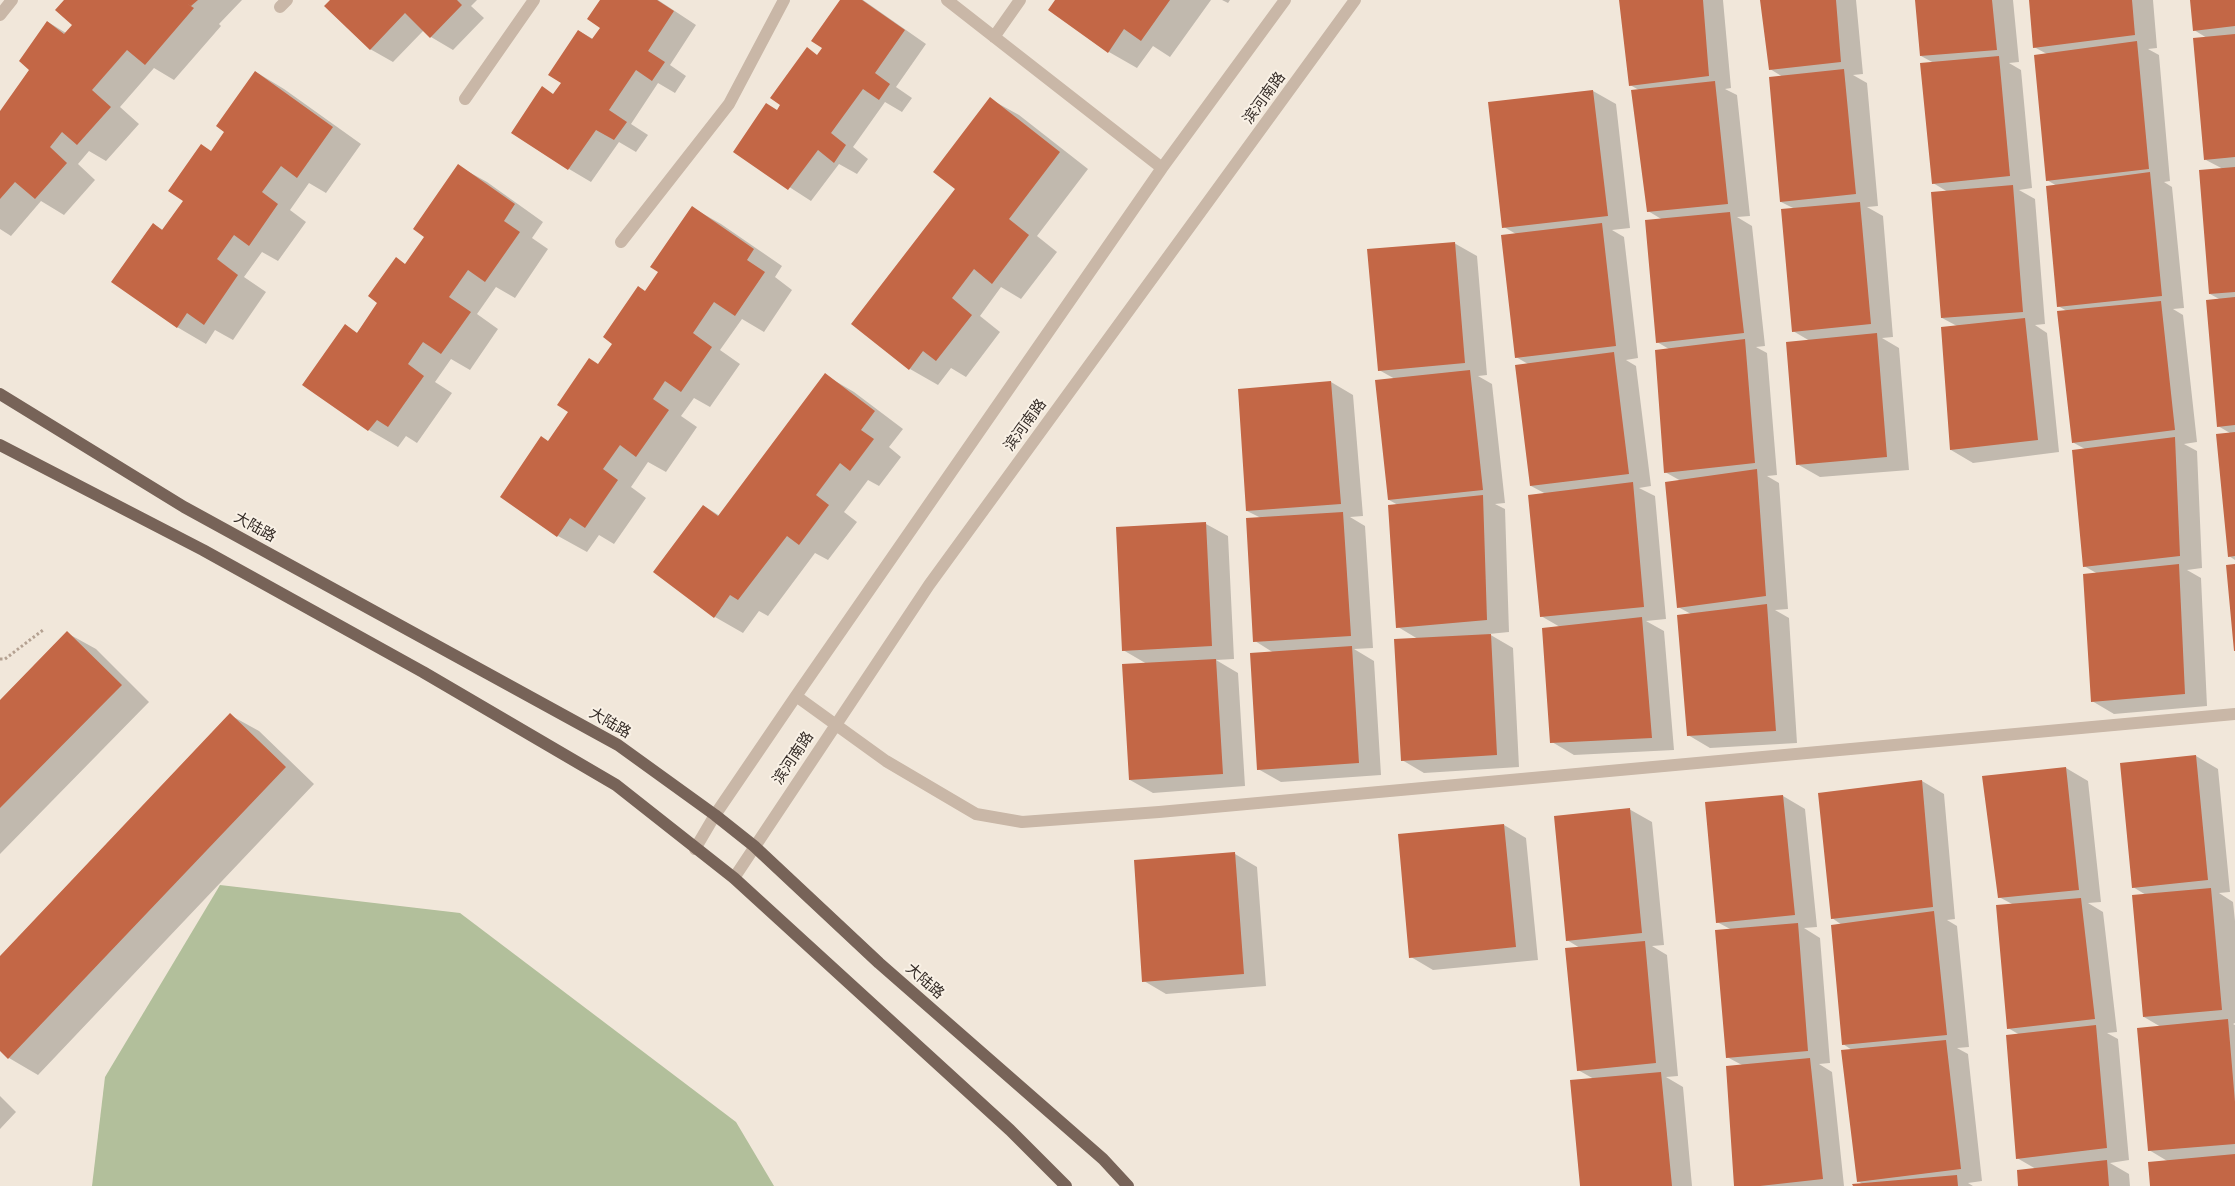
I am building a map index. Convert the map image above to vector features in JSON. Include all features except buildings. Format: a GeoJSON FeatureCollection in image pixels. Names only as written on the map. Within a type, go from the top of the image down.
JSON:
{"type":"FeatureCollection","features":[{"type":"Feature","properties":{"kind":"main road","name":"大陆路"},"geometry":{"type":"LineString","coordinates":[[0,394],[184,507],[618,745],[715,815],[754,846],[887,970],[1103,1158],[1128,1186]]}},
{"type":"Feature","properties":{"kind":"main road"},"geometry":{"type":"LineString","coordinates":[[0,445],[203,550],[424,672],[616,786],[734,878],[1010,1130],[1066,1186]]}},
{"type":"Feature","properties":{"kind":"street"},"geometry":{"type":"LineString","coordinates":[[0,15],[12,0]]}},
{"type":"Feature","properties":{"kind":"street"},"geometry":{"type":"LineString","coordinates":[[465,99],[534,0]]}},
{"type":"Feature","properties":{"kind":"street"},"geometry":{"type":"LineString","coordinates":[[621,242],[729,104],[784,0]]}},
{"type":"Feature","properties":{"kind":"street"},"geometry":{"type":"LineString","coordinates":[[947,0],[1162,168]]}},
{"type":"Feature","properties":{"kind":"street"},"geometry":{"type":"LineString","coordinates":[[994,37],[1020,0]]}},
{"type":"Feature","properties":{"kind":"street"},"geometry":{"type":"LineString","coordinates":[[695,849],[715,815],[796,696],[1162,168],[1285,0]]}},
{"type":"Feature","properties":{"kind":"street","name":"滨河南路"},"geometry":{"type":"LineString","coordinates":[[734,878],[929,585],[1355,0]]}},
{"type":"Feature","properties":{"kind":"street"},"geometry":{"type":"LineString","coordinates":[[796,696],[886,761],[976,814],[1022,822],[1169,811],[2235,714]]}},
{"type":"Feature","properties":{"kind":"path"},"geometry":{"type":"LineString","coordinates":[[0,659],[4,659],[43,630]]}},
{"type":"Feature","properties":{"kind":"green space"},"geometry":{"type":"Polygon","coordinates":[[[220,885],[460,913],[736,1122],[774,1186],[92,1186],[105,1077],[220,885]]]}}]}
